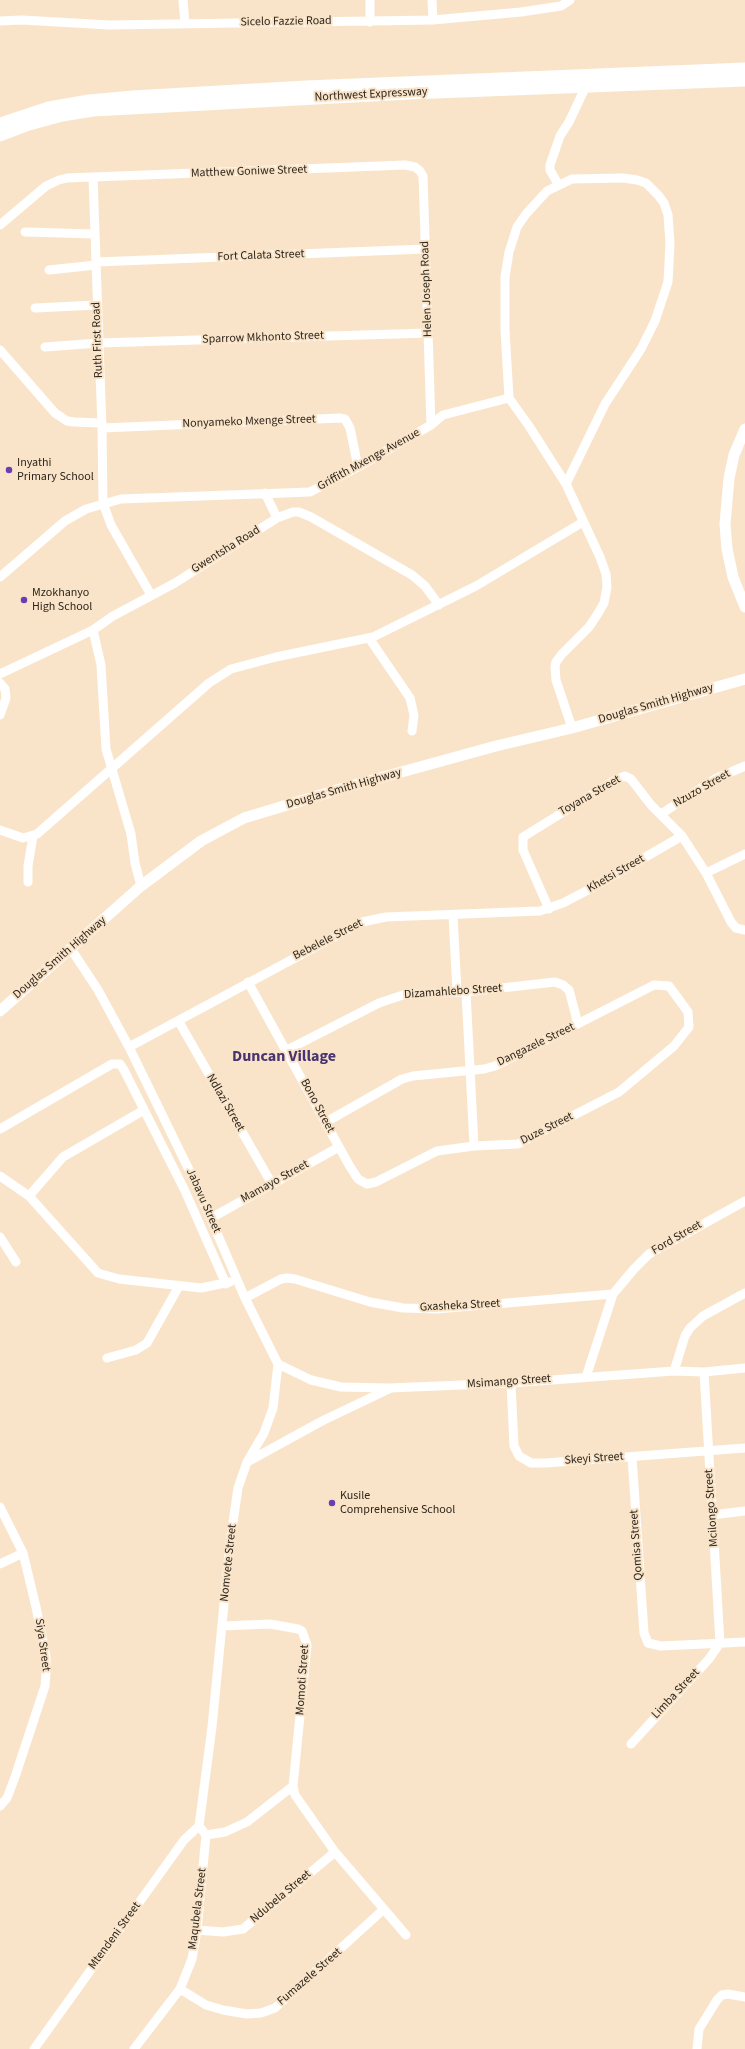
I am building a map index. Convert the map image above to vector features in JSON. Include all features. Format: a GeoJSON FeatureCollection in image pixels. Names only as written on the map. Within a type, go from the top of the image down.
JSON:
{"type":"FeatureCollection","features":[{"type":"Feature","properties":{"kind":"main road","name":"Northwest Expressway"},"geometry":{"type":"LineString","coordinates":[[0,124],[49,108],[89,101],[133,97],[306,87],[745,69]]}},
{"type":"Feature","properties":{"kind":"main road","name":"Northwest Expressway"},"geometry":{"type":"LineString","coordinates":[[0,135],[29,124],[62,115],[93,110],[409,93],[745,80]]}},
{"type":"Feature","properties":{"kind":"street"},"geometry":{"type":"LineString","coordinates":[[183,0],[185,24]]}},
{"type":"Feature","properties":{"kind":"street"},"geometry":{"type":"LineString","coordinates":[[370,0],[370,22]]}},
{"type":"Feature","properties":{"kind":"street"},"geometry":{"type":"LineString","coordinates":[[432,0],[433,20]]}},
{"type":"Feature","properties":{"kind":"street","name":"Sicelo Fazzie Road"},"geometry":{"type":"LineString","coordinates":[[0,21],[109,25],[433,20],[521,12],[561,6],[570,0]]}},
{"type":"Feature","properties":{"kind":"street"},"geometry":{"type":"LineString","coordinates":[[558,184],[550,170],[550,165],[560,136],[569,122],[586,86]]}},
{"type":"Feature","properties":{"kind":"street","name":"Matthew Goniwe Street"},"geometry":{"type":"LineString","coordinates":[[0,225],[53,182],[67,178],[405,165]]}},
{"type":"Feature","properties":{"kind":"street","name":"Helen Joseph Road"},"geometry":{"type":"LineString","coordinates":[[405,165],[417,169],[423,176],[431,425]]}},
{"type":"Feature","properties":{"kind":"street","name":"Ruth First Road"},"geometry":{"type":"LineString","coordinates":[[93,177],[102,425],[103,503]]}},
{"type":"Feature","properties":{"kind":"street"},"geometry":{"type":"LineString","coordinates":[[566,484],[605,404],[640,349],[655,321],[668,282],[670,243],[668,214],[664,203],[646,183],[638,180],[616,178],[572,179],[558,184],[540,197],[517,227],[509,252],[505,277],[505,330],[509,398],[529,426],[566,484],[604,566],[607,587],[604,603],[597,615],[556,662],[556,680],[572,728]]}},
{"type":"Feature","properties":{"kind":"street"},"geometry":{"type":"LineString","coordinates":[[25,232],[95,234]]}},
{"type":"Feature","properties":{"kind":"street","name":"Fort Calata Street"},"geometry":{"type":"LineString","coordinates":[[49,270],[96,263],[426,249]]}},
{"type":"Feature","properties":{"kind":"street"},"geometry":{"type":"LineString","coordinates":[[35,308],[97,305]]}},
{"type":"Feature","properties":{"kind":"street","name":"Sparrow Mkhonto Street"},"geometry":{"type":"LineString","coordinates":[[45,347],[98,343],[428,333]]}},
{"type":"Feature","properties":{"kind":"street"},"geometry":{"type":"LineString","coordinates":[[0,350],[55,413],[74,422],[102,425]]}},
{"type":"Feature","properties":{"kind":"street","name":"Griffith Mxenge Avenue"},"geometry":{"type":"LineString","coordinates":[[0,577],[74,514],[103,503],[122,499],[310,492],[358,468],[431,425],[443,415],[509,398]]}},
{"type":"Feature","properties":{"kind":"street","name":"Nonyameko Mxenge Street"},"geometry":{"type":"LineString","coordinates":[[102,425],[343,418],[348,422],[350,428],[358,468]]}},
{"type":"Feature","properties":{"kind":"street"},"geometry":{"type":"LineString","coordinates":[[745,429],[734,455],[729,478],[725,524],[727,549],[733,576],[745,607]]}},
{"type":"Feature","properties":{"kind":"street"},"geometry":{"type":"LineString","coordinates":[[265,493],[277,518]]}},
{"type":"Feature","properties":{"kind":"street"},"geometry":{"type":"LineString","coordinates":[[103,503],[111,525],[151,595]]}},
{"type":"Feature","properties":{"kind":"street","name":"Gwentsha Road"},"geometry":{"type":"LineString","coordinates":[[0,674],[93,630],[151,595],[175,583],[277,518],[293,512],[299,512],[311,517],[412,575],[425,586],[439,605]]}},
{"type":"Feature","properties":{"kind":"street"},"geometry":{"type":"LineString","coordinates":[[0,830],[23,838],[33,836],[209,683],[230,669],[276,656],[369,638],[386,632],[476,586],[583,522]]}},
{"type":"Feature","properties":{"kind":"street"},"geometry":{"type":"LineString","coordinates":[[93,630],[101,665],[104,698],[104,738],[111,769],[131,834],[134,863],[141,886]]}},
{"type":"Feature","properties":{"kind":"street"},"geometry":{"type":"LineString","coordinates":[[369,638],[410,698],[414,715],[412,731]]}},
{"type":"Feature","properties":{"kind":"street","name":"Douglas Smith Highway"},"geometry":{"type":"LineString","coordinates":[[0,1011],[141,886],[201,841],[244,818],[496,746],[572,728],[745,679]]}},
{"type":"Feature","properties":{"kind":"street"},"geometry":{"type":"LineString","coordinates":[[0,683],[5,689],[6,698],[0,715]]}},
{"type":"Feature","properties":{"kind":"street","name":"Nzuzo Street"},"geometry":{"type":"LineString","coordinates":[[661,814],[715,779],[745,766]]}},
{"type":"Feature","properties":{"kind":"street","name":"Toyana Street"},"geometry":{"type":"LineString","coordinates":[[549,909],[523,850],[522,840],[526,834],[615,780],[625,776],[631,779],[651,805],[682,836],[706,873],[734,926],[745,930]]}},
{"type":"Feature","properties":{"kind":"street"},"geometry":{"type":"LineString","coordinates":[[28,882],[28,866],[33,836]]}},
{"type":"Feature","properties":{"kind":"street","name":"Khetsi Street"},"geometry":{"type":"LineString","coordinates":[[549,909],[590,889],[682,836]]}},
{"type":"Feature","properties":{"kind":"street"},"geometry":{"type":"LineString","coordinates":[[706,873],[745,854]]}},
{"type":"Feature","properties":{"kind":"street","name":"Bebelele Street"},"geometry":{"type":"LineString","coordinates":[[128,1047],[179,1022],[248,982],[366,920],[386,917],[522,913],[549,909]]}},
{"type":"Feature","properties":{"kind":"street"},"geometry":{"type":"LineString","coordinates":[[453,915],[470,1071],[474,1146]]}},
{"type":"Feature","properties":{"kind":"street","name":"Jabavu Street"},"geometry":{"type":"LineString","coordinates":[[71,949],[98,990],[128,1047],[194,1180],[245,1298],[278,1364]]}},
{"type":"Feature","properties":{"kind":"street","name":"Bono Street"},"geometry":{"type":"LineString","coordinates":[[248,982],[287,1050],[339,1147],[358,1179],[367,1184]]}},
{"type":"Feature","properties":{"kind":"street","name":"Dizamahlebo Street"},"geometry":{"type":"LineString","coordinates":[[287,1050],[392,997],[406,994],[461,992],[555,982],[563,985],[569,990],[578,1024]]}},
{"type":"Feature","properties":{"kind":"street","name":"Dangazele Street"},"geometry":{"type":"LineString","coordinates":[[326,1122],[402,1079],[413,1076],[470,1071],[495,1066],[647,988],[659,984],[668,986],[688,1012]]}},
{"type":"Feature","properties":{"kind":"street","name":"Duze Street"},"geometry":{"type":"LineString","coordinates":[[367,1184],[376,1182],[430,1154],[445,1149],[518,1144],[619,1092],[631,1084],[674,1046],[689,1027],[688,1012]]}},
{"type":"Feature","properties":{"kind":"street","name":"Ndlazi Street"},"geometry":{"type":"LineString","coordinates":[[179,1022],[272,1184]]}},
{"type":"Feature","properties":{"kind":"street"},"geometry":{"type":"LineString","coordinates":[[0,1129],[117,1063],[122,1065],[185,1191],[226,1284]]}},
{"type":"Feature","properties":{"kind":"street"},"geometry":{"type":"LineString","coordinates":[[28,1196],[63,1157],[144,1110]]}},
{"type":"Feature","properties":{"kind":"street","name":"Mamayo Street"},"geometry":{"type":"LineString","coordinates":[[211,1218],[339,1147]]}},
{"type":"Feature","properties":{"kind":"street"},"geometry":{"type":"LineString","coordinates":[[0,1176],[28,1196],[88,1264],[98,1273],[119,1279],[201,1288],[226,1284],[237,1279]]}},
{"type":"Feature","properties":{"kind":"street","name":"Ford Street"},"geometry":{"type":"LineString","coordinates":[[586,1377],[613,1294],[649,1254],[745,1201]]}},
{"type":"Feature","properties":{"kind":"street"},"geometry":{"type":"LineString","coordinates":[[0,1237],[16,1262]]}},
{"type":"Feature","properties":{"kind":"street","name":"Gxasheka Street"},"geometry":{"type":"LineString","coordinates":[[245,1298],[281,1279],[287,1278],[295,1279],[370,1302],[403,1308],[436,1309],[613,1294]]}},
{"type":"Feature","properties":{"kind":"street"},"geometry":{"type":"LineString","coordinates":[[107,1358],[136,1350],[147,1343],[179,1286]]}},
{"type":"Feature","properties":{"kind":"street"},"geometry":{"type":"LineString","coordinates":[[674,1371],[685,1336],[690,1328],[703,1316],[745,1293]]}},
{"type":"Feature","properties":{"kind":"street"},"geometry":{"type":"LineString","coordinates":[[247,1462],[264,1433],[273,1408],[278,1364]]}},
{"type":"Feature","properties":{"kind":"street","name":"Msimango Street"},"geometry":{"type":"LineString","coordinates":[[278,1364],[311,1380],[341,1386],[391,1388],[510,1384],[674,1371],[704,1372],[745,1368]]}},
{"type":"Feature","properties":{"kind":"street","name":"Mcilongo Street"},"geometry":{"type":"LineString","coordinates":[[704,1372],[720,1644]]}},
{"type":"Feature","properties":{"kind":"street","name":"Skeyi Street"},"geometry":{"type":"LineString","coordinates":[[510,1384],[514,1446],[519,1456],[526,1460],[546,1463],[708,1452],[745,1448]]}},
{"type":"Feature","properties":{"kind":"street"},"geometry":{"type":"LineString","coordinates":[[247,1462],[322,1421],[391,1388]]}},
{"type":"Feature","properties":{"kind":"street","name":"Qomisa Street"},"geometry":{"type":"LineString","coordinates":[[632,1457],[644,1633],[648,1643],[653,1645],[720,1644]]}},
{"type":"Feature","properties":{"kind":"street","name":"Nomvete Street"},"geometry":{"type":"LineString","coordinates":[[199,1826],[212,1726],[230,1543],[238,1488],[247,1462]]}},
{"type":"Feature","properties":{"kind":"street","name":"Siya Street"},"geometry":{"type":"LineString","coordinates":[[0,1507],[23,1553],[46,1657],[45,1686],[15,1777],[7,1798],[0,1806]]}},
{"type":"Feature","properties":{"kind":"street"},"geometry":{"type":"LineString","coordinates":[[712,1515],[745,1511]]}},
{"type":"Feature","properties":{"kind":"street"},"geometry":{"type":"LineString","coordinates":[[0,1564],[23,1553]]}},
{"type":"Feature","properties":{"kind":"street","name":"Momoti Street"},"geometry":{"type":"LineString","coordinates":[[222,1626],[270,1624],[298,1629],[305,1636],[307,1645],[305,1673],[293,1786],[299,1802],[335,1852],[406,1935]]}},
{"type":"Feature","properties":{"kind":"street"},"geometry":{"type":"LineString","coordinates":[[720,1644],[745,1642]]}},
{"type":"Feature","properties":{"kind":"street","name":"Limba Street"},"geometry":{"type":"LineString","coordinates":[[631,1744],[709,1659],[720,1644]]}},
{"type":"Feature","properties":{"kind":"street"},"geometry":{"type":"LineString","coordinates":[[199,1826],[206,1835],[225,1832],[247,1822],[293,1786]]}},
{"type":"Feature","properties":{"kind":"street","name":"Mtendeni Street"},"geometry":{"type":"LineString","coordinates":[[34,2049],[184,1840],[199,1826]]}},
{"type":"Feature","properties":{"kind":"street","name":"Maqubela Street"},"geometry":{"type":"LineString","coordinates":[[134,2049],[180,1989],[192,1959],[197,1930],[206,1835]]}},
{"type":"Feature","properties":{"kind":"street","name":"Ndubela Street"},"geometry":{"type":"LineString","coordinates":[[197,1930],[224,1932],[243,1929],[335,1852]]}},
{"type":"Feature","properties":{"kind":"street","name":"Fumazele Street"},"geometry":{"type":"LineString","coordinates":[[180,1989],[206,2005],[223,2010],[247,2014],[261,2013],[275,2008],[384,1909]]}},
{"type":"Feature","properties":{"kind":"street"},"geometry":{"type":"LineString","coordinates":[[697,2049],[699,2029],[717,2000],[722,1995],[728,1994],[745,1996]]}},
{"type":"Feature","properties":{"kind":"place","name":"Inyathi Primary School"},"geometry":{"type":"Point","coordinates":[9,470]}},
{"type":"Feature","properties":{"kind":"place","name":"Mzokhanyo High School"},"geometry":{"type":"Point","coordinates":[24,600]}},
{"type":"Feature","properties":{"kind":"place","name":"Kusile Comprehensive School"},"geometry":{"type":"Point","coordinates":[332,1503]}},
{"type":"Feature","properties":{"kind":"district","name":"Duncan Village"},"geometry":{"type":"Point","coordinates":[284,1057]}}]}
